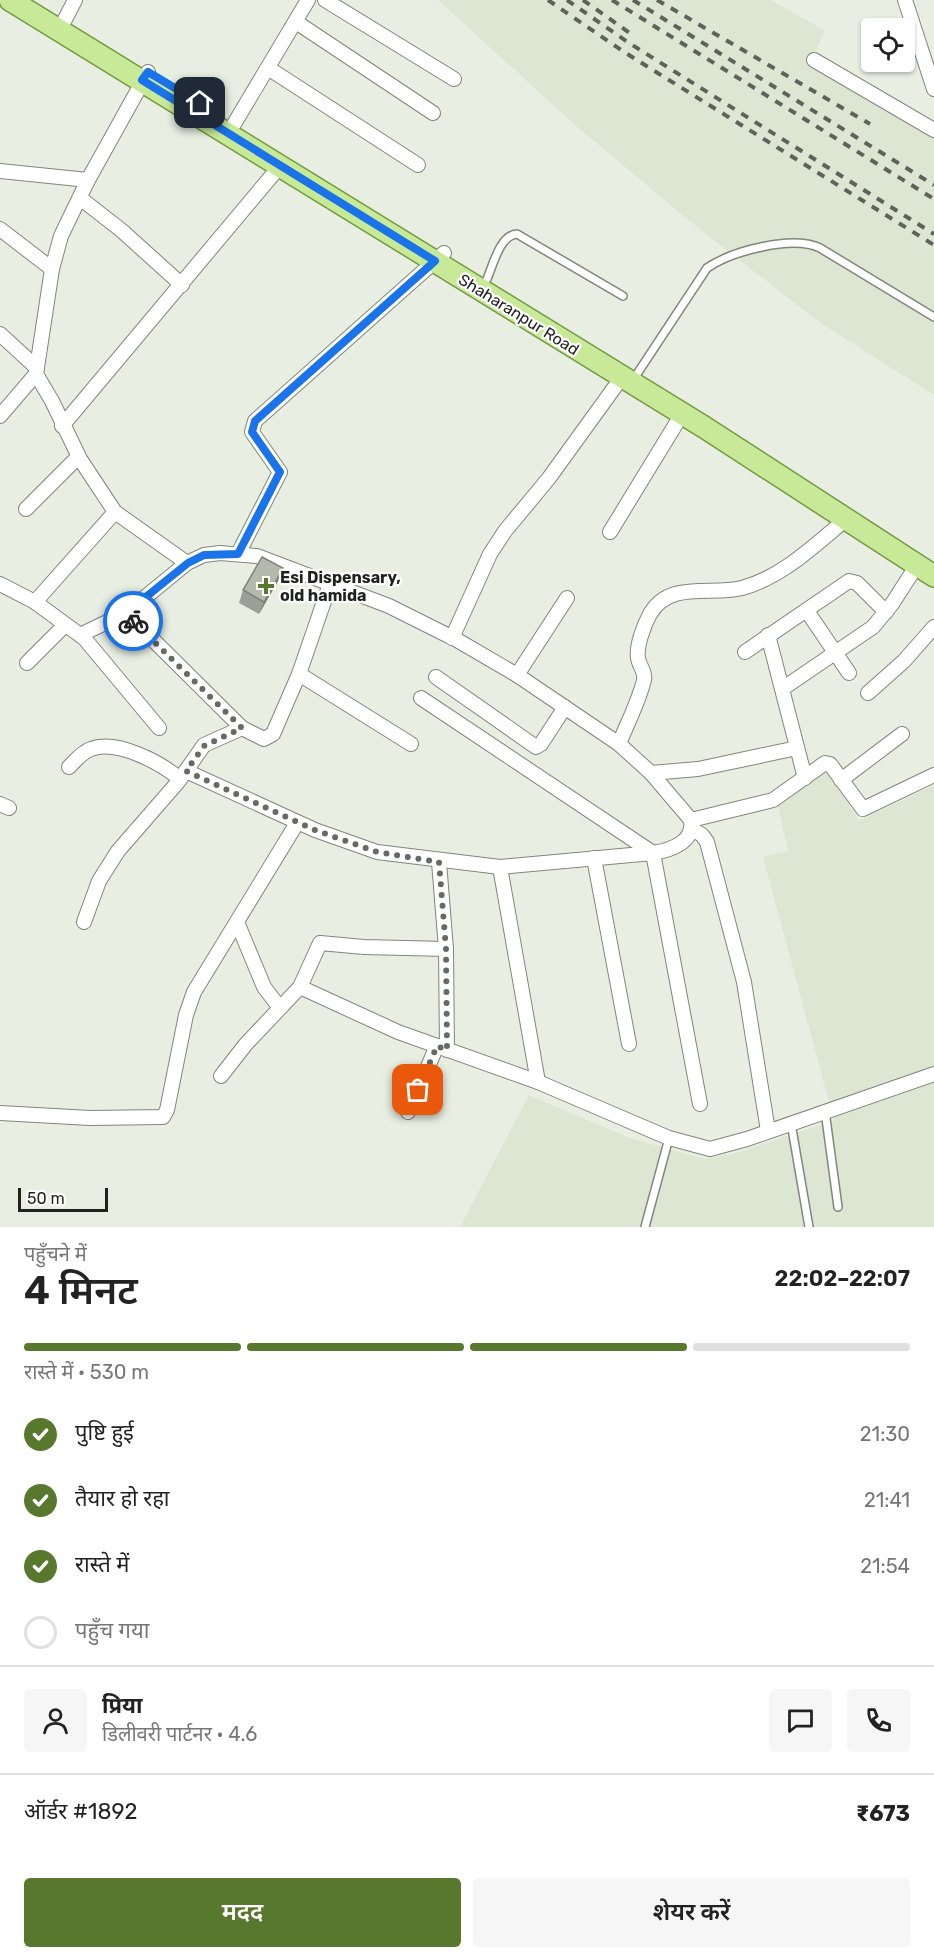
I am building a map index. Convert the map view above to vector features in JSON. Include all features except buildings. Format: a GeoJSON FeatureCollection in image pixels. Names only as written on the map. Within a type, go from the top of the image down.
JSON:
{"type":"FeatureCollection","features":[{"type":"Feature","properties":{"kind":"main road","name":"Shaharanpur Road"},"geometry":{"type":"LineString","coordinates":[[10,0],[62,24]]}},
{"type":"Feature","properties":{"kind":"main road","name":"Shaharanpur Road"},"geometry":{"type":"LineString","coordinates":[[32,0],[62,24],[280,166],[439,257],[487,279],[682,414],[845,520],[928,568]]}},
{"type":"Feature","properties":{"kind":"main road","name":"Shaharanpur Road"},"geometry":{"type":"LineString","coordinates":[[145,76],[234,124],[928,568]]}},
{"type":"Feature","properties":{"kind":"street"},"geometry":{"type":"LineString","coordinates":[[62,24],[75,0]]}},
{"type":"Feature","properties":{"kind":"street"},"geometry":{"type":"LineString","coordinates":[[234,124],[308,0]]}},
{"type":"Feature","properties":{"kind":"street"},"geometry":{"type":"LineString","coordinates":[[325,0],[454,79]]}},
{"type":"Feature","properties":{"kind":"street"},"geometry":{"type":"LineString","coordinates":[[904,0],[934,89]]}},
{"type":"Feature","properties":{"kind":"street"},"geometry":{"type":"LineString","coordinates":[[296,22],[433,112]]}},
{"type":"Feature","properties":{"kind":"street"},"geometry":{"type":"LineString","coordinates":[[814,60],[934,130]]}},
{"type":"Feature","properties":{"kind":"street"},"geometry":{"type":"LineString","coordinates":[[268,68],[418,165]]}},
{"type":"Feature","properties":{"kind":"street"},"geometry":{"type":"LineString","coordinates":[[0,416],[36,371],[52,269],[61,237],[88,180],[145,76]]}},
{"type":"Feature","properties":{"kind":"street"},"geometry":{"type":"LineString","coordinates":[[62,426],[280,166]]}},
{"type":"Feature","properties":{"kind":"street"},"geometry":{"type":"LineString","coordinates":[[0,171],[88,180]]}},
{"type":"Feature","properties":{"kind":"street"},"geometry":{"type":"LineString","coordinates":[[80,198],[121,230],[182,285]]}},
{"type":"Feature","properties":{"kind":"street"},"geometry":{"type":"LineString","coordinates":[[0,229],[52,269]]}},
{"type":"Feature","properties":{"kind":"street"},"geometry":{"type":"LineString","coordinates":[[238,554],[280,472],[252,432],[255,421],[439,257]]}},
{"type":"Feature","properties":{"kind":"street"},"geometry":{"type":"LineString","coordinates":[[0,334],[36,371],[78,456],[115,512],[188,563]]}},
{"type":"Feature","properties":{"kind":"street"},"geometry":{"type":"LineString","coordinates":[[452,638],[490,554],[505,531],[630,378]]}},
{"type":"Feature","properties":{"kind":"street"},"geometry":{"type":"LineString","coordinates":[[610,532],[682,414]]}},
{"type":"Feature","properties":{"kind":"street"},"geometry":{"type":"LineString","coordinates":[[26,509],[78,456]]}},
{"type":"Feature","properties":{"kind":"street"},"geometry":{"type":"LineString","coordinates":[[35,603],[115,512]]}},
{"type":"Feature","properties":{"kind":"street"},"geometry":{"type":"LineString","coordinates":[[619,744],[644,679],[638,657],[640,643],[650,614],[660,602],[672,593],[736,589],[752,584],[803,556],[845,520]]}},
{"type":"Feature","properties":{"kind":"street"},"geometry":{"type":"LineString","coordinates":[[80,635],[126,613],[188,563],[204,555],[257,556],[389,606],[452,638],[517,675],[619,744],[651,773],[707,842],[741,971],[768,1131]]}},
{"type":"Feature","properties":{"kind":"street"},"geometry":{"type":"LineString","coordinates":[[782,689],[873,627],[928,568]]}},
{"type":"Feature","properties":{"kind":"street"},"geometry":{"type":"LineString","coordinates":[[745,652],[850,581],[857,583],[886,612]]}},
{"type":"Feature","properties":{"kind":"street"},"geometry":{"type":"LineString","coordinates":[[0,584],[35,603],[94,647],[159,728]]}},
{"type":"Feature","properties":{"kind":"street"},"geometry":{"type":"LineString","coordinates":[[126,613],[242,728],[264,739],[270,738],[299,674],[330,584]]}},
{"type":"Feature","properties":{"kind":"street"},"geometry":{"type":"LineString","coordinates":[[517,675],[567,598]]}},
{"type":"Feature","properties":{"kind":"street"},"geometry":{"type":"LineString","coordinates":[[807,611],[849,673]]}},
{"type":"Feature","properties":{"kind":"street"},"geometry":{"type":"LineString","coordinates":[[27,663],[64,626]]}},
{"type":"Feature","properties":{"kind":"street"},"geometry":{"type":"LineString","coordinates":[[868,693],[904,661],[934,627]]}},
{"type":"Feature","properties":{"kind":"street"},"geometry":{"type":"LineString","coordinates":[[768,635],[805,778]]}},
{"type":"Feature","properties":{"kind":"street"},"geometry":{"type":"LineString","coordinates":[[299,674],[411,744]]}},
{"type":"Feature","properties":{"kind":"street"},"geometry":{"type":"LineString","coordinates":[[436,677],[536,747],[542,744],[565,707]]}},
{"type":"Feature","properties":{"kind":"street"},"geometry":{"type":"LineString","coordinates":[[421,698],[653,853],[700,1104]]}},
{"type":"Feature","properties":{"kind":"street"},"geometry":{"type":"LineString","coordinates":[[84,922],[99,881],[118,851],[183,775],[204,746],[242,728]]}},
{"type":"Feature","properties":{"kind":"street"},"geometry":{"type":"LineString","coordinates":[[841,780],[902,734]]}},
{"type":"Feature","properties":{"kind":"street"},"geometry":{"type":"LineString","coordinates":[[69,767],[92,749],[107,748],[156,761],[183,775],[297,822],[377,852],[439,862],[500,867],[667,851],[686,839],[691,824]]}},
{"type":"Feature","properties":{"kind":"street"},"geometry":{"type":"LineString","coordinates":[[651,773],[698,769],[797,748]]}},
{"type":"Feature","properties":{"kind":"street"},"geometry":{"type":"LineString","coordinates":[[691,824],[762,804],[787,792],[827,763],[863,809],[934,775]]}},
{"type":"Feature","properties":{"kind":"street"},"geometry":{"type":"LineString","coordinates":[[0,1113],[90,1118],[163,1117],[167,1110],[189,1005],[297,822]]}},
{"type":"Feature","properties":{"kind":"street"},"geometry":{"type":"LineString","coordinates":[[594,858],[629,1044]]}},
{"type":"Feature","properties":{"kind":"street"},"geometry":{"type":"LineString","coordinates":[[408,1112],[442,1048],[446,949],[439,862]]}},
{"type":"Feature","properties":{"kind":"street"},"geometry":{"type":"LineString","coordinates":[[500,867],[537,1082]]}},
{"type":"Feature","properties":{"kind":"street"},"geometry":{"type":"LineString","coordinates":[[237,922],[264,987],[280,1008]]}},
{"type":"Feature","properties":{"kind":"street"},"geometry":{"type":"LineString","coordinates":[[221,1076],[300,987],[317,945],[322,942],[364,948],[446,949]]}},
{"type":"Feature","properties":{"kind":"street"},"geometry":{"type":"LineString","coordinates":[[300,987],[442,1048],[537,1082],[669,1138],[710,1149],[725,1146],[934,1074]]}},
{"type":"Feature","properties":{"kind":"lane"},"geometry":{"type":"LineString","coordinates":[[487,279],[505,240],[510,235],[517,234],[623,296]]}},
{"type":"Feature","properties":{"kind":"lane"},"geometry":{"type":"LineString","coordinates":[[630,378],[707,268],[724,258],[779,244],[810,243],[934,317]]}},
{"type":"Feature","properties":{"kind":"lane"},"geometry":{"type":"LineString","coordinates":[[825,1111],[838,1207]]}},
{"type":"Feature","properties":{"kind":"lane"},"geometry":{"type":"LineString","coordinates":[[791,1123],[809,1227]]}},
{"type":"Feature","properties":{"kind":"lane"},"geometry":{"type":"LineString","coordinates":[[645,1227],[669,1138]]}},
{"type":"Feature","properties":{"kind":"shaded area"},"geometry":{"type":"Polygon","coordinates":[[[438,0],[771,0],[825,31],[814,54],[934,130],[934,395],[822,324],[693,224],[575,125],[438,0]]]}},
{"type":"Feature","properties":{"kind":"shaded area"},"geometry":{"type":"Polygon","coordinates":[[[827,769],[859,821],[934,785],[934,1227],[460,1227],[529,1095],[630,1138],[705,1159],[740,1152],[834,1120],[763,857],[788,851],[778,806],[827,769]]]}},
{"type":"Feature","properties":{"kind":"railway"},"geometry":{"type":"LineString","coordinates":[[548,0],[624,52],[934,245]]}},
{"type":"Feature","properties":{"kind":"railway"},"geometry":{"type":"LineString","coordinates":[[567,0],[629,43],[934,234]]}},
{"type":"Feature","properties":{"kind":"railway"},"geometry":{"type":"LineString","coordinates":[[583,0],[634,36]]}},
{"type":"Feature","properties":{"kind":"railway"},"geometry":{"type":"LineString","coordinates":[[612,0],[934,199]]}},
{"type":"Feature","properties":{"kind":"railway"},"geometry":{"type":"LineString","coordinates":[[633,0],[934,185]]}},
{"type":"Feature","properties":{"kind":"railway"},"geometry":{"type":"LineString","coordinates":[[657,0],[870,124]]}},
{"type":"Feature","properties":{"kind":"way so far"},"geometry":{"type":"LineString","coordinates":[[133,621],[242,728],[204,746],[186,771],[217,788],[315,830],[377,852],[439,862],[446,949],[447,1050],[437,1046],[418,1090]]}},
{"type":"Feature","properties":{"kind":"place","name":"Esi Dispensary, old hamida"},"geometry":{"type":"Point","coordinates":[266,586]}},
{"type":"Feature","properties":{"kind":"route"},"geometry":{"type":"LineString","coordinates":[[133,621],[126,613],[149,597],[188,563],[204,555],[238,554],[280,472],[252,432],[255,421],[435,261],[142,80],[148,72],[200,103]]}}]}
